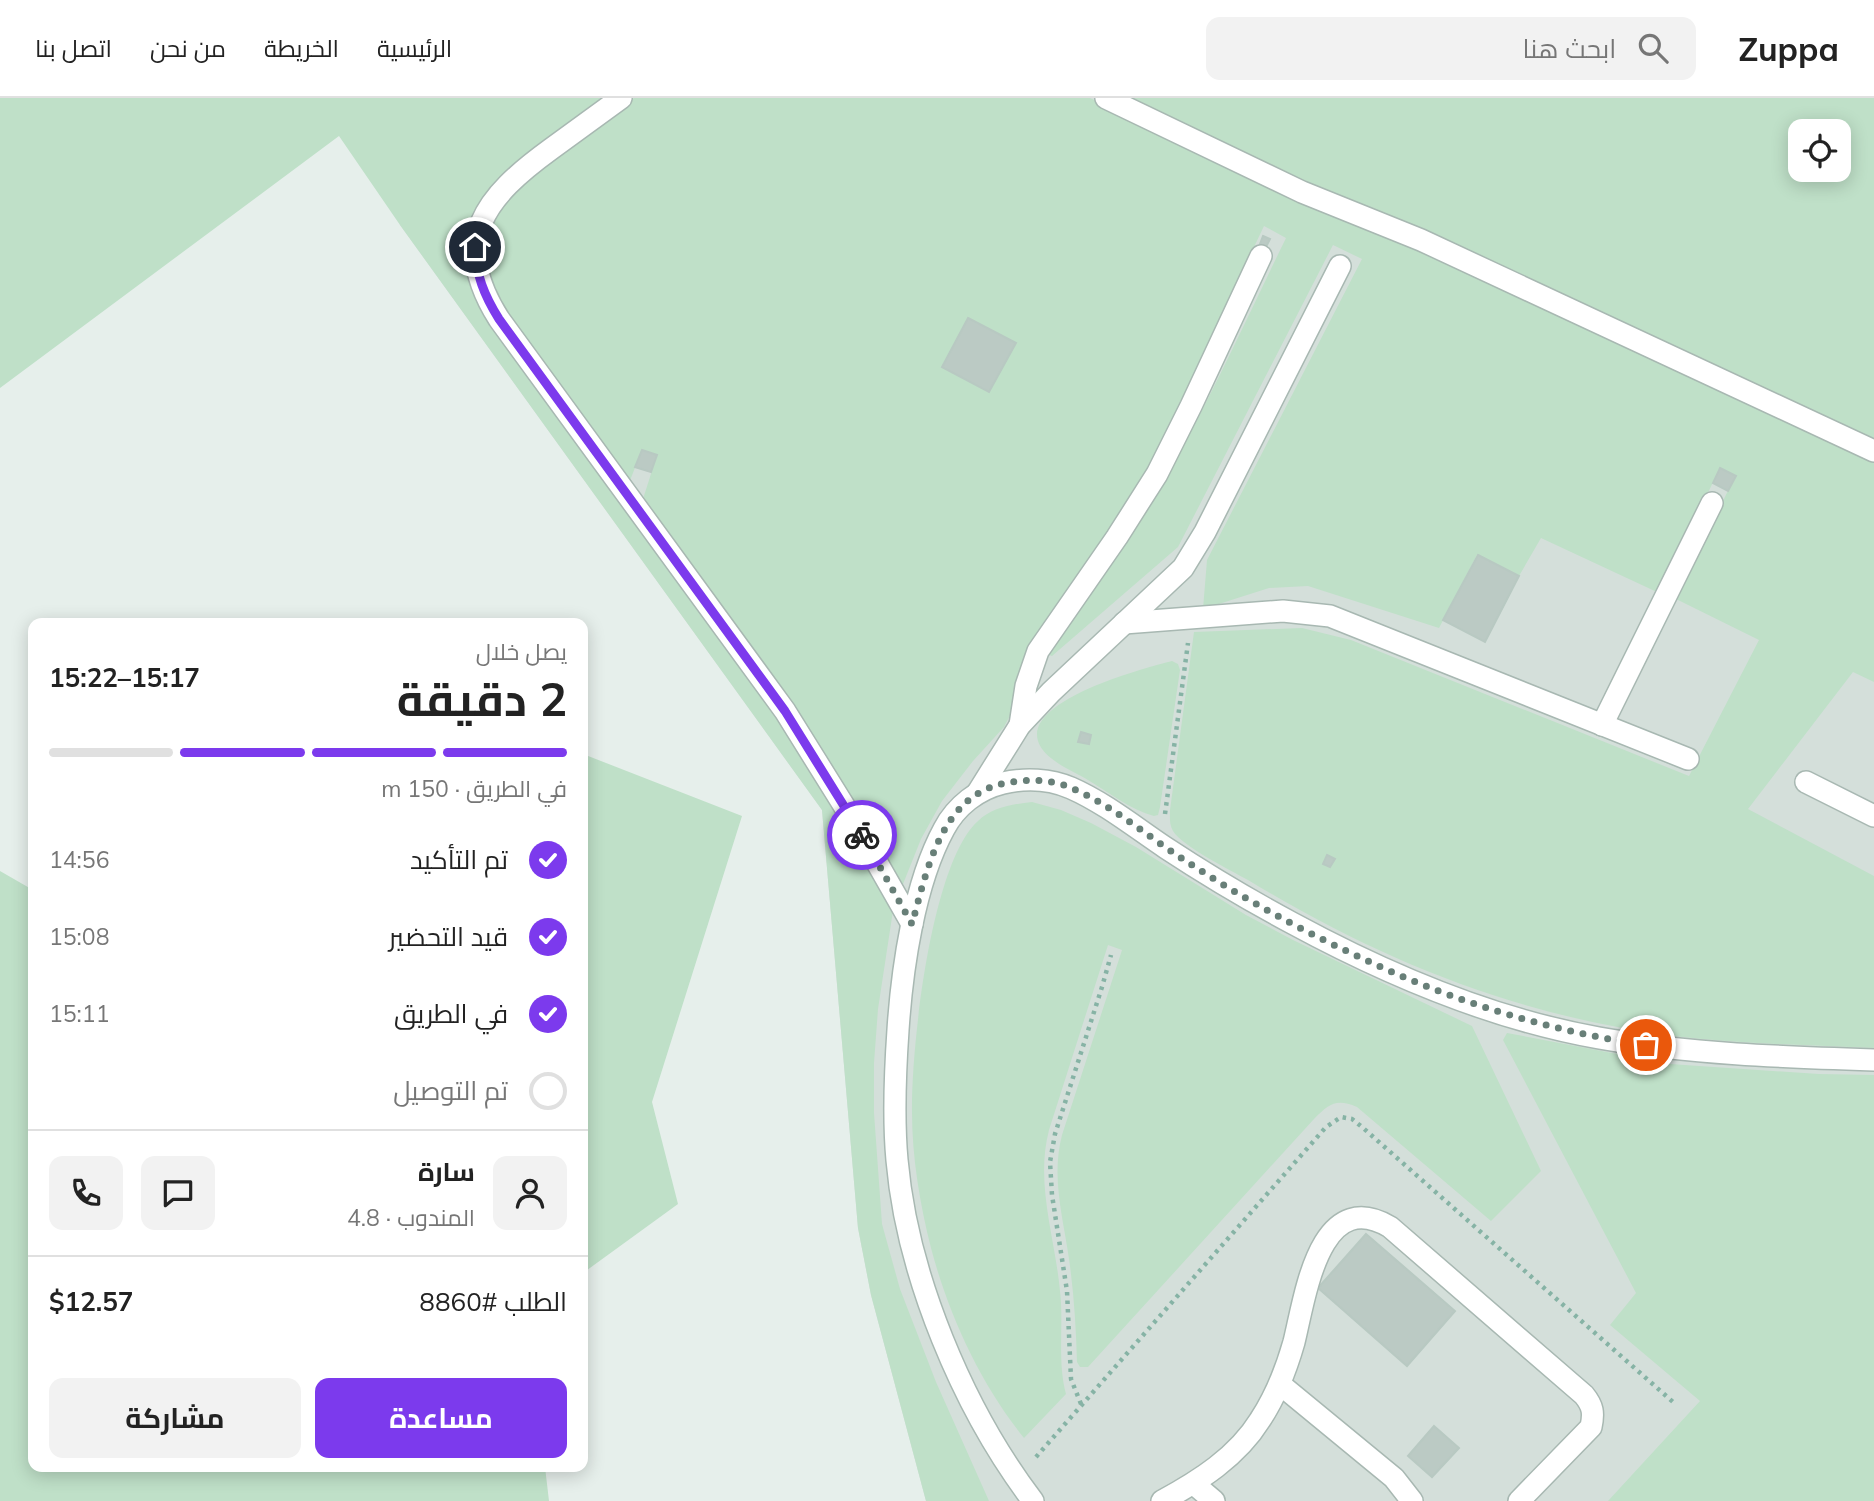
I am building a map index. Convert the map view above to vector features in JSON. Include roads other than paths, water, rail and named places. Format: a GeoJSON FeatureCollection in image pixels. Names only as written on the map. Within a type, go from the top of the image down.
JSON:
{"type":"FeatureCollection","features":[{"type":"Feature","properties":{"kind":"lane"},"geometry":{"type":"LineString","coordinates":[[621,98],[522,170],[499,192],[485,215],[475,247],[479,281],[499,319],[785,711],[851,817],[912,924]]}},
{"type":"Feature","properties":{"kind":"lane"},"geometry":{"type":"LineString","coordinates":[[1106,98],[1302,192],[1421,240],[1874,451]]}},
{"type":"Feature","properties":{"kind":"lane"},"geometry":{"type":"LineString","coordinates":[[1020,725],[1026,685],[1038,651],[1157,474],[1261,256]]}},
{"type":"Feature","properties":{"kind":"lane"},"geometry":{"type":"LineString","coordinates":[[1033,1501],[994,1443],[959,1374],[925,1290],[905,1217],[897,1160],[895,1076],[899,1014],[912,924],[924,881],[944,829],[957,811],[978,792],[1020,725],[1051,692],[1183,568],[1205,532],[1340,266]]}},
{"type":"Feature","properties":{"kind":"lane"},"geometry":{"type":"LineString","coordinates":[[1602,724],[1712,503]]}},
{"type":"Feature","properties":{"kind":"lane"},"geometry":{"type":"LineString","coordinates":[[1124,623],[1283,611],[1330,617],[1688,759]]}},
{"type":"Feature","properties":{"kind":"lane"},"geometry":{"type":"LineString","coordinates":[[978,792],[1006,783],[1037,780],[1068,787],[1097,802],[1253,902],[1354,955],[1429,988],[1524,1021],[1596,1038],[1671,1048],[1748,1056],[1874,1060]]}},
{"type":"Feature","properties":{"kind":"lane"},"geometry":{"type":"LineString","coordinates":[[1806,782],[1874,816]]}},
{"type":"Feature","properties":{"kind":"lane"},"geometry":{"type":"LineString","coordinates":[[1161,1501],[1194,1484],[1229,1457],[1251,1432],[1281,1385],[1294,1342],[1302,1299],[1318,1252],[1343,1223],[1358,1217],[1375,1218],[1390,1227],[1574,1386],[1591,1404],[1594,1415],[1591,1427],[1519,1501]]}},
{"type":"Feature","properties":{"kind":"lane"},"geometry":{"type":"LineString","coordinates":[[1281,1385],[1394,1478],[1412,1501]]}},
{"type":"Feature","properties":{"kind":"lane"},"geometry":{"type":"LineString","coordinates":[[1194,1484],[1214,1501]]}}]}
